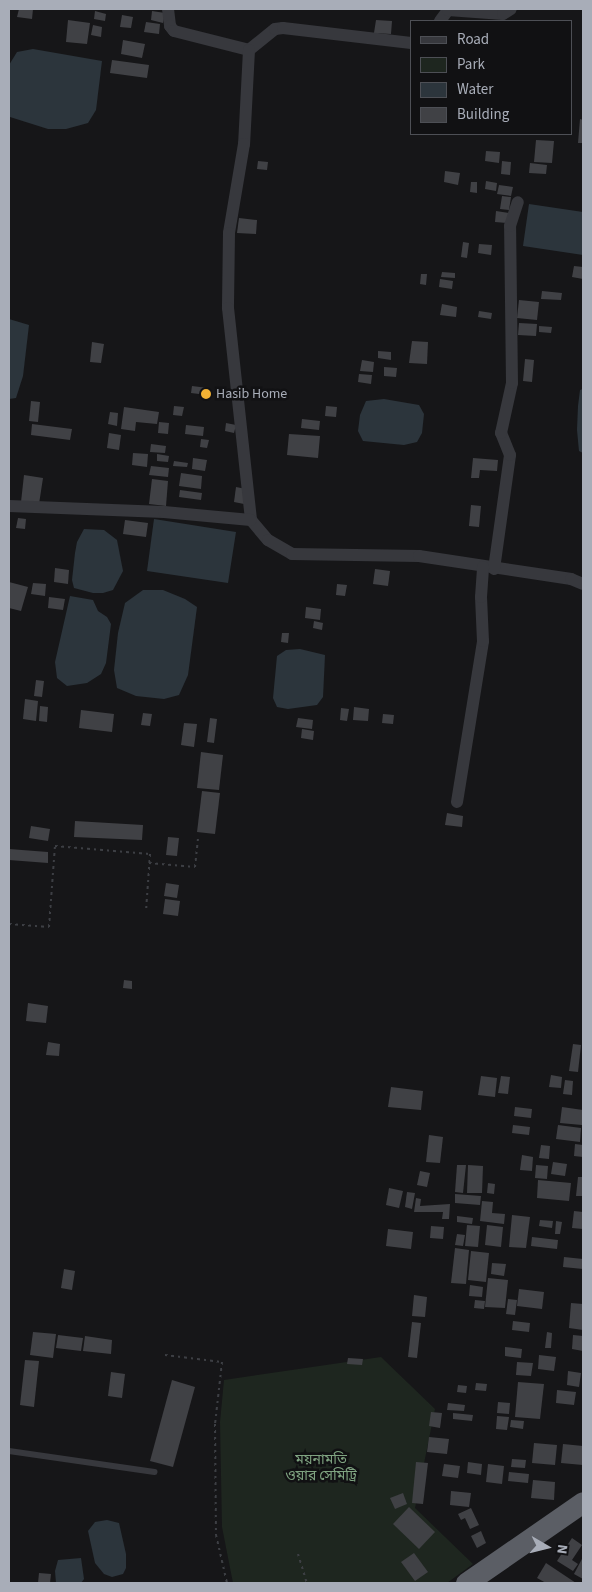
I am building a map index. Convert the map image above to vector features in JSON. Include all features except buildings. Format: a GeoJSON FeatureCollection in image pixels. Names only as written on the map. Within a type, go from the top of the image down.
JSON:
{"type":"FeatureCollection","features":[{"type":"Feature","properties":{"kind":"highway"},"geometry":{"type":"LineString","coordinates":[[466,1583],[583,1502]]}},
{"type":"Feature","properties":{"kind":"street"},"geometry":{"type":"LineString","coordinates":[[168,9],[170,26],[174,31],[248,50]]}},
{"type":"Feature","properties":{"kind":"street"},"geometry":{"type":"LineString","coordinates":[[441,20],[448,10],[503,14],[511,9]]}},
{"type":"Feature","properties":{"kind":"street"},"geometry":{"type":"LineString","coordinates":[[410,43],[283,28],[275,29],[248,50],[244,144],[229,233],[228,308],[251,520],[268,540],[292,554],[419,556],[488,568],[571,579],[583,584]]}},
{"type":"Feature","properties":{"kind":"street"},"geometry":{"type":"LineString","coordinates":[[457,802],[483,641],[481,596],[510,455],[510,451],[501,433],[512,383],[510,226],[518,202]]}},
{"type":"Feature","properties":{"kind":"street"},"geometry":{"type":"LineString","coordinates":[[9,506],[164,512],[251,520]]}},
{"type":"Feature","properties":{"kind":"lane"},"geometry":{"type":"LineString","coordinates":[[9,1450],[154,1472]]}},
{"type":"Feature","properties":{"kind":"path"},"geometry":{"type":"LineString","coordinates":[[149,863],[195,867],[198,838]]}},
{"type":"Feature","properties":{"kind":"path"},"geometry":{"type":"LineString","coordinates":[[9,924],[48,927],[55,846],[150,854],[146,911]]}},
{"type":"Feature","properties":{"kind":"path"},"geometry":{"type":"LineString","coordinates":[[165,1355],[222,1362],[215,1424],[216,1534],[228,1583]]}},
{"type":"Feature","properties":{"kind":"path"},"geometry":{"type":"LineString","coordinates":[[298,1554],[307,1583]]}},
{"type":"Feature","properties":{"kind":"green space","name":"ময়নামতি ওয়ার সেমিট্রি"},"geometry":{"type":"Polygon","coordinates":[[[381,1357],[435,1409],[415,1508],[473,1564],[447,1583],[233,1583],[222,1527],[220,1422],[224,1380],[381,1357]]]}},
{"type":"Feature","properties":{"kind":"water"},"geometry":{"type":"Polygon","coordinates":[[[33,49],[102,61],[96,110],[88,123],[66,129],[48,129],[10,117],[9,65],[17,52],[33,49]]]}},
{"type":"Feature","properties":{"kind":"water"},"geometry":{"type":"Polygon","coordinates":[[[529,204],[583,212],[583,255],[523,246],[529,204]]]}},
{"type":"Feature","properties":{"kind":"water"},"geometry":{"type":"Polygon","coordinates":[[[9,319],[29,325],[23,376],[16,398],[9,399],[9,319]]]}},
{"type":"Feature","properties":{"kind":"water"},"geometry":{"type":"Polygon","coordinates":[[[583,389],[583,453],[579,451],[577,430],[580,390],[583,389]]]}},
{"type":"Feature","properties":{"kind":"water"},"geometry":{"type":"Polygon","coordinates":[[[384,399],[419,405],[424,414],[422,433],[417,442],[404,445],[363,441],[358,431],[360,415],[366,401],[384,399]]]}},
{"type":"Feature","properties":{"kind":"water"},"geometry":{"type":"Polygon","coordinates":[[[154,519],[236,532],[228,583],[147,571],[154,519]]]}},
{"type":"Feature","properties":{"kind":"water"},"geometry":{"type":"Polygon","coordinates":[[[84,529],[104,530],[117,540],[123,571],[113,590],[93,593],[74,588],[72,580],[75,553],[77,542],[84,529]]]}},
{"type":"Feature","properties":{"kind":"water"},"geometry":{"type":"Polygon","coordinates":[[[143,590],[163,590],[185,599],[197,607],[188,675],[179,695],[164,699],[136,696],[117,688],[114,670],[118,633],[125,603],[143,590]]]}},
{"type":"Feature","properties":{"kind":"water"},"geometry":{"type":"Polygon","coordinates":[[[70,596],[93,600],[98,611],[107,617],[111,624],[106,663],[101,674],[87,683],[67,686],[57,678],[55,662],[70,596]]]}},
{"type":"Feature","properties":{"kind":"water"},"geometry":{"type":"Polygon","coordinates":[[[300,649],[325,655],[323,697],[317,705],[288,709],[277,707],[273,698],[277,656],[286,650],[300,649]]]}},
{"type":"Feature","properties":{"kind":"water"},"geometry":{"type":"Polygon","coordinates":[[[107,1520],[119,1523],[126,1554],[126,1568],[123,1574],[112,1577],[104,1574],[95,1563],[88,1531],[95,1522],[107,1520]]]}},
{"type":"Feature","properties":{"kind":"water"},"geometry":{"type":"Polygon","coordinates":[[[81,1558],[84,1579],[81,1583],[56,1583],[55,1571],[58,1560],[81,1558]]]}},
{"type":"Feature","properties":{"kind":"place","name":"Hasib Home"},"geometry":{"type":"Point","coordinates":[206,394]}}]}
